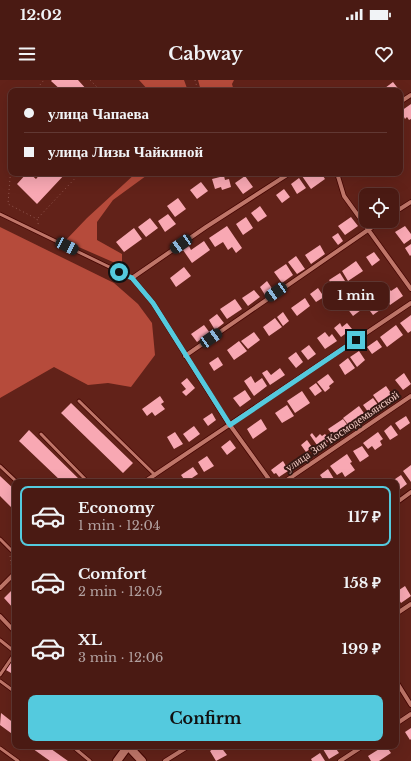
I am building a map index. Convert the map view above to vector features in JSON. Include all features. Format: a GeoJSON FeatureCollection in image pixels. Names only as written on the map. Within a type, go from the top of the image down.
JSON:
{"type":"FeatureCollection","features":[{"type":"Feature","properties":{"kind":"street"},"geometry":{"type":"LineString","coordinates":[[269,479],[230,425],[185,356],[153,303],[132,278],[206,227],[285,176]]}},
{"type":"Feature","properties":{"kind":"street"},"geometry":{"type":"LineString","coordinates":[[338,176],[344,196],[411,289]]}},
{"type":"Feature","properties":{"kind":"street"},"geometry":{"type":"LineString","coordinates":[[399,210],[411,202]]}},
{"type":"Feature","properties":{"kind":"street"},"geometry":{"type":"LineString","coordinates":[[185,356],[368,229]]}},
{"type":"Feature","properties":{"kind":"street"},"geometry":{"type":"LineString","coordinates":[[149,479],[411,303]]}},
{"type":"Feature","properties":{"kind":"street","name":"улица Зои Космодемьянской"},"geometry":{"type":"LineString","coordinates":[[288,479],[411,396]]}},
{"type":"Feature","properties":{"kind":"street"},"geometry":{"type":"LineString","coordinates":[[399,501],[411,492]]}},
{"type":"Feature","properties":{"kind":"street"},"geometry":{"type":"LineString","coordinates":[[0,588],[12,575]]}},
{"type":"Feature","properties":{"kind":"street"},"geometry":{"type":"LineString","coordinates":[[399,612],[411,604]]}},
{"type":"Feature","properties":{"kind":"street"},"geometry":{"type":"LineString","coordinates":[[0,616],[12,629]]}},
{"type":"Feature","properties":{"kind":"street"},"geometry":{"type":"LineString","coordinates":[[399,686],[411,705]]}},
{"type":"Feature","properties":{"kind":"street"},"geometry":{"type":"LineString","coordinates":[[399,722],[411,714]]}},
{"type":"Feature","properties":{"kind":"street"},"geometry":{"type":"LineString","coordinates":[[117,761],[126,749]]}},
{"type":"Feature","properties":{"kind":"street"},"geometry":{"type":"LineString","coordinates":[[131,749],[142,761]]}},
{"type":"Feature","properties":{"kind":"street"},"geometry":{"type":"LineString","coordinates":[[165,761],[184,749]]}},
{"type":"Feature","properties":{"kind":"street"},"geometry":{"type":"LineString","coordinates":[[340,761],[358,749]]}},
{"type":"Feature","properties":{"kind":"lane"},"geometry":{"type":"LineString","coordinates":[[0,214],[132,278]]}},
{"type":"Feature","properties":{"kind":"lane"},"geometry":{"type":"LineString","coordinates":[[79,401],[155,475]]}},
{"type":"Feature","properties":{"kind":"lane"},"geometry":{"type":"LineString","coordinates":[[41,434],[85,479]]}},
{"type":"Feature","properties":{"kind":"lane"},"geometry":{"type":"LineString","coordinates":[[0,466],[14,479]]}},
{"type":"Feature","properties":{"kind":"lane"},"geometry":{"type":"LineString","coordinates":[[0,539],[12,551]]}},
{"type":"Feature","properties":{"kind":"lane"},"geometry":{"type":"LineString","coordinates":[[0,640],[12,650]]}},
{"type":"Feature","properties":{"kind":"lane"},"geometry":{"type":"LineString","coordinates":[[0,675],[12,657]]}},
{"type":"Feature","properties":{"kind":"lane"},"geometry":{"type":"LineString","coordinates":[[0,681],[12,690]]}},
{"type":"Feature","properties":{"kind":"lane"},"geometry":{"type":"LineString","coordinates":[[0,748],[18,761]]}},
{"type":"Feature","properties":{"kind":"lane"},"geometry":{"type":"LineString","coordinates":[[76,749],[90,761]]}},
{"type":"Feature","properties":{"kind":"path"},"geometry":{"type":"LineString","coordinates":[[37,88],[44,80]]}},
{"type":"Feature","properties":{"kind":"path"},"geometry":{"type":"LineString","coordinates":[[90,80],[98,88]]}},
{"type":"Feature","properties":{"kind":"path"},"geometry":{"type":"LineString","coordinates":[[10,176],[8,204],[37,219],[41,234]]}},
{"type":"Feature","properties":{"kind":"path"},"geometry":{"type":"LineString","coordinates":[[37,219],[77,176]]}},
{"type":"Feature","properties":{"kind":"path"},"geometry":{"type":"LineString","coordinates":[[9,548],[12,569]]}},
{"type":"Feature","properties":{"kind":"shaded area"},"geometry":{"type":"Polygon","coordinates":[[[139,80],[184,80],[187,88],[146,88],[139,80]]]}},
{"type":"Feature","properties":{"kind":"shaded area"},"geometry":{"type":"Polygon","coordinates":[[[198,80],[234,80],[232,84],[233,88],[200,88],[198,80]]]}},
{"type":"Feature","properties":{"kind":"shaded area"},"geometry":{"type":"Polygon","coordinates":[[[133,176],[146,176],[113,200],[97,222],[97,240],[122,254],[122,266],[65,241],[87,218],[133,176]]]}},
{"type":"Feature","properties":{"kind":"shaded area"},"geometry":{"type":"Polygon","coordinates":[[[0,227],[114,283],[138,304],[152,323],[155,355],[131,387],[108,383],[88,385],[54,367],[0,398],[0,227]]]}},
{"type":"Feature","properties":{"kind":"building"},"geometry":{"type":"Polygon","coordinates":[[[78,80],[85,88],[59,88],[51,81],[78,80]]]}},
{"type":"Feature","properties":{"kind":"building"},"geometry":{"type":"Polygon","coordinates":[[[393,82],[398,88],[385,88],[393,82]]]}},
{"type":"Feature","properties":{"kind":"building"},"geometry":{"type":"Polygon","coordinates":[[[411,104],[411,119],[409,120],[407,117],[405,119],[403,110],[411,104]]]}},
{"type":"Feature","properties":{"kind":"building"},"geometry":{"type":"Polygon","coordinates":[[[24,176],[32,176],[36,179],[38,176],[63,176],[37,204],[17,184],[24,176]]]}},
{"type":"Feature","properties":{"kind":"building"},"geometry":{"type":"Polygon","coordinates":[[[224,176],[225,180],[229,179],[231,187],[222,190],[221,187],[215,189],[212,179],[224,176]]]}},
{"type":"Feature","properties":{"kind":"building"},"geometry":{"type":"Polygon","coordinates":[[[245,176],[253,187],[243,194],[235,183],[245,176]]]}},
{"type":"Feature","properties":{"kind":"building"},"geometry":{"type":"Polygon","coordinates":[[[302,176],[323,176],[325,179],[311,189],[302,176]]]}},
{"type":"Feature","properties":{"kind":"building"},"geometry":{"type":"Polygon","coordinates":[[[299,178],[306,188],[297,194],[291,184],[299,178]]]}},
{"type":"Feature","properties":{"kind":"building"},"geometry":{"type":"Polygon","coordinates":[[[201,182],[208,191],[197,199],[190,190],[201,182]]]}},
{"type":"Feature","properties":{"kind":"building"},"geometry":{"type":"Polygon","coordinates":[[[284,189],[290,197],[282,203],[276,195],[284,189]]]}},
{"type":"Feature","properties":{"kind":"building"},"geometry":{"type":"Polygon","coordinates":[[[178,198],[186,209],[175,217],[167,206],[178,198]]]}},
{"type":"Feature","properties":{"kind":"building"},"geometry":{"type":"Polygon","coordinates":[[[260,206],[267,216],[258,222],[251,213],[260,206]]]}},
{"type":"Feature","properties":{"kind":"building"},"geometry":{"type":"Polygon","coordinates":[[[168,214],[176,224],[165,232],[158,221],[168,214]]]}},
{"type":"Feature","properties":{"kind":"building"},"geometry":{"type":"Polygon","coordinates":[[[246,217],[253,228],[243,235],[236,224],[246,217]]]}},
{"type":"Feature","properties":{"kind":"building"},"geometry":{"type":"Polygon","coordinates":[[[351,217],[358,226],[345,235],[338,226],[351,217]]]}},
{"type":"Feature","properties":{"kind":"building"},"geometry":{"type":"Polygon","coordinates":[[[150,218],[158,228],[146,237],[138,227],[150,218]]]}},
{"type":"Feature","properties":{"kind":"building"},"geometry":{"type":"Polygon","coordinates":[[[227,226],[242,248],[236,253],[232,247],[228,250],[223,242],[215,247],[209,238],[227,226]]]}},
{"type":"Feature","properties":{"kind":"building"},"geometry":{"type":"Polygon","coordinates":[[[405,226],[411,234],[411,239],[404,244],[395,232],[405,226]]]}},
{"type":"Feature","properties":{"kind":"building"},"geometry":{"type":"Polygon","coordinates":[[[134,228],[142,239],[124,252],[116,242],[134,228]]]}},
{"type":"Feature","properties":{"kind":"building"},"geometry":{"type":"Polygon","coordinates":[[[338,233],[343,241],[338,245],[332,237],[338,233]]]}},
{"type":"Feature","properties":{"kind":"building"},"geometry":{"type":"Polygon","coordinates":[[[204,241],[210,250],[192,263],[183,250],[189,246],[191,250],[204,241]]]}},
{"type":"Feature","properties":{"kind":"building"},"geometry":{"type":"Polygon","coordinates":[[[411,244],[411,255],[410,256],[405,248],[411,244]]]}},
{"type":"Feature","properties":{"kind":"building"},"geometry":{"type":"Polygon","coordinates":[[[320,245],[325,254],[311,264],[305,255],[320,245]]]}},
{"type":"Feature","properties":{"kind":"building"},"geometry":{"type":"Polygon","coordinates":[[[374,252],[380,260],[372,266],[366,257],[374,252]]]}},
{"type":"Feature","properties":{"kind":"building"},"geometry":{"type":"Polygon","coordinates":[[[296,256],[305,269],[297,274],[288,262],[296,256]]]}},
{"type":"Feature","properties":{"kind":"building"},"geometry":{"type":"Polygon","coordinates":[[[356,261],[363,271],[348,281],[342,271],[356,261]]]}},
{"type":"Feature","properties":{"kind":"building"},"geometry":{"type":"Polygon","coordinates":[[[286,264],[293,275],[282,283],[274,272],[286,264]]]}},
{"type":"Feature","properties":{"kind":"building"},"geometry":{"type":"Polygon","coordinates":[[[184,267],[191,276],[176,287],[170,278],[184,267]]]}},
{"type":"Feature","properties":{"kind":"building"},"geometry":{"type":"Polygon","coordinates":[[[340,273],[345,281],[334,288],[329,280],[340,273]]]}},
{"type":"Feature","properties":{"kind":"building"},"geometry":{"type":"Polygon","coordinates":[[[267,281],[273,290],[265,295],[260,287],[267,281]]]}},
{"type":"Feature","properties":{"kind":"building"},"geometry":{"type":"Polygon","coordinates":[[[397,287],[403,296],[390,305],[382,294],[389,289],[391,291],[397,287]]]}},
{"type":"Feature","properties":{"kind":"building"},"geometry":{"type":"Polygon","coordinates":[[[318,288],[324,297],[316,302],[310,294],[318,288]]]}},
{"type":"Feature","properties":{"kind":"building"},"geometry":{"type":"Polygon","coordinates":[[[254,290],[260,297],[248,306],[242,298],[254,290]]]}},
{"type":"Feature","properties":{"kind":"building"},"geometry":{"type":"Polygon","coordinates":[[[305,298],[310,306],[297,316],[291,308],[305,298]]]}},
{"type":"Feature","properties":{"kind":"building"},"geometry":{"type":"Polygon","coordinates":[[[235,299],[242,309],[227,319],[220,309],[235,299]]]}},
{"type":"Feature","properties":{"kind":"building"},"geometry":{"type":"Polygon","coordinates":[[[356,302],[361,310],[353,316],[347,308],[356,302]]]}},
{"type":"Feature","properties":{"kind":"building"},"geometry":{"type":"Polygon","coordinates":[[[374,302],[380,310],[373,315],[367,307],[374,302]]]}},
{"type":"Feature","properties":{"kind":"building"},"geometry":{"type":"Polygon","coordinates":[[[283,312],[289,321],[283,326],[277,317],[283,312]]]}},
{"type":"Feature","properties":{"kind":"building"},"geometry":{"type":"Polygon","coordinates":[[[217,314],[224,323],[215,330],[209,320],[217,314]]]}},
{"type":"Feature","properties":{"kind":"building"},"geometry":{"type":"Polygon","coordinates":[[[411,315],[411,331],[408,333],[400,323],[411,315]]]}},
{"type":"Feature","properties":{"kind":"building"},"geometry":{"type":"Polygon","coordinates":[[[275,318],[282,327],[269,336],[263,327],[275,318]]]}},
{"type":"Feature","properties":{"kind":"building"},"geometry":{"type":"Polygon","coordinates":[[[340,323],[342,327],[347,323],[352,329],[341,337],[334,328],[340,323]]]}},
{"type":"Feature","properties":{"kind":"building"},"geometry":{"type":"Polygon","coordinates":[[[204,325],[210,333],[197,342],[191,334],[204,325]]]}},
{"type":"Feature","properties":{"kind":"building"},"geometry":{"type":"Polygon","coordinates":[[[396,325],[403,335],[387,347],[380,337],[396,325]]]}},
{"type":"Feature","properties":{"kind":"building"},"geometry":{"type":"Polygon","coordinates":[[[254,332],[260,340],[248,349],[241,341],[254,332]]]}},
{"type":"Feature","properties":{"kind":"building"},"geometry":{"type":"Polygon","coordinates":[[[325,332],[329,337],[332,334],[337,341],[325,349],[317,338],[325,332]]]}},
{"type":"Feature","properties":{"kind":"building"},"geometry":{"type":"Polygon","coordinates":[[[377,340],[382,347],[372,354],[367,347],[377,340]]]}},
{"type":"Feature","properties":{"kind":"building"},"geometry":{"type":"Polygon","coordinates":[[[239,341],[247,351],[234,360],[227,350],[239,341]]]}},
{"type":"Feature","properties":{"kind":"building"},"geometry":{"type":"Polygon","coordinates":[[[309,345],[316,354],[308,360],[301,351],[309,345]]]}},
{"type":"Feature","properties":{"kind":"building"},"geometry":{"type":"Polygon","coordinates":[[[359,351],[365,360],[357,367],[350,357],[359,351]]]}},
{"type":"Feature","properties":{"kind":"building"},"geometry":{"type":"Polygon","coordinates":[[[296,352],[303,362],[296,368],[288,358],[296,352]]]}},
{"type":"Feature","properties":{"kind":"building"},"geometry":{"type":"Polygon","coordinates":[[[218,357],[223,365],[214,371],[209,363],[218,357]]]}},
{"type":"Feature","properties":{"kind":"building"},"geometry":{"type":"Polygon","coordinates":[[[348,358],[355,368],[345,375],[339,365],[348,358]]]}},
{"type":"Feature","properties":{"kind":"building"},"geometry":{"type":"Polygon","coordinates":[[[280,368],[285,375],[270,385],[262,373],[267,370],[271,375],[280,368]]]}},
{"type":"Feature","properties":{"kind":"building"},"geometry":{"type":"Polygon","coordinates":[[[404,373],[411,384],[403,390],[395,380],[404,373]]]}},
{"type":"Feature","properties":{"kind":"building"},"geometry":{"type":"Polygon","coordinates":[[[328,374],[334,382],[325,392],[317,382],[328,374]]]}},
{"type":"Feature","properties":{"kind":"building"},"geometry":{"type":"Polygon","coordinates":[[[251,376],[255,383],[262,378],[267,386],[254,396],[244,381],[251,376]]]}},
{"type":"Feature","properties":{"kind":"building"},"geometry":{"type":"Polygon","coordinates":[[[187,378],[195,388],[186,396],[182,392],[186,389],[181,383],[187,378]]]}},
{"type":"Feature","properties":{"kind":"building"},"geometry":{"type":"Polygon","coordinates":[[[316,383],[322,391],[315,396],[309,388],[316,383]]]}},
{"type":"Feature","properties":{"kind":"building"},"geometry":{"type":"Polygon","coordinates":[[[386,386],[393,396],[380,405],[373,395],[386,386]]]}},
{"type":"Feature","properties":{"kind":"building"},"geometry":{"type":"Polygon","coordinates":[[[245,390],[251,399],[240,407],[233,398],[245,390]]]}},
{"type":"Feature","properties":{"kind":"building"},"geometry":{"type":"Polygon","coordinates":[[[302,391],[310,403],[295,413],[287,401],[302,391]]]}},
{"type":"Feature","properties":{"kind":"building"},"geometry":{"type":"Polygon","coordinates":[[[160,396],[164,402],[161,404],[165,409],[155,416],[152,412],[147,416],[142,409],[160,396]]]}},
{"type":"Feature","properties":{"kind":"building"},"geometry":{"type":"Polygon","coordinates":[[[373,398],[379,406],[369,413],[363,405],[373,398]]]}},
{"type":"Feature","properties":{"kind":"building"},"geometry":{"type":"Polygon","coordinates":[[[71,403],[133,463],[123,473],[61,413],[71,403]]]}},
{"type":"Feature","properties":{"kind":"building"},"geometry":{"type":"Polygon","coordinates":[[[287,405],[294,416],[282,423],[275,413],[287,405]]]}},
{"type":"Feature","properties":{"kind":"building"},"geometry":{"type":"Polygon","coordinates":[[[359,406],[366,416],[350,427],[343,418],[359,406]]]}},
{"type":"Feature","properties":{"kind":"building"},"geometry":{"type":"Polygon","coordinates":[[[212,413],[216,420],[208,426],[203,419],[212,413]]]}},
{"type":"Feature","properties":{"kind":"building"},"geometry":{"type":"Polygon","coordinates":[[[406,416],[410,423],[400,430],[395,423],[406,416]]]}},
{"type":"Feature","properties":{"kind":"building"},"geometry":{"type":"Polygon","coordinates":[[[261,419],[267,429],[253,439],[247,429],[261,419]]]}},
{"type":"Feature","properties":{"kind":"building"},"geometry":{"type":"Polygon","coordinates":[[[343,419],[349,427],[335,438],[328,429],[343,419]]]}},
{"type":"Feature","properties":{"kind":"building"},"geometry":{"type":"Polygon","coordinates":[[[391,425],[398,435],[390,440],[384,431],[391,425]]]}},
{"type":"Feature","properties":{"kind":"building"},"geometry":{"type":"Polygon","coordinates":[[[194,426],[200,434],[189,442],[183,434],[194,426]]]}},
{"type":"Feature","properties":{"kind":"building"},"geometry":{"type":"Polygon","coordinates":[[[29,430],[79,479],[59,479],[19,441],[29,430]]]}},
{"type":"Feature","properties":{"kind":"building"},"geometry":{"type":"Polygon","coordinates":[[[175,432],[183,444],[174,449],[167,437],[175,432]]]}},
{"type":"Feature","properties":{"kind":"building"},"geometry":{"type":"Polygon","coordinates":[[[378,432],[383,439],[380,441],[382,445],[375,450],[372,446],[368,449],[363,443],[378,432]]]}},
{"type":"Feature","properties":{"kind":"building"},"geometry":{"type":"Polygon","coordinates":[[[312,433],[316,438],[320,434],[322,436],[325,434],[330,440],[319,448],[310,435],[312,433]]]}},
{"type":"Feature","properties":{"kind":"building"},"geometry":{"type":"Polygon","coordinates":[[[230,440],[236,448],[227,455],[221,447],[230,440]]]}},
{"type":"Feature","properties":{"kind":"building"},"geometry":{"type":"Polygon","coordinates":[[[307,440],[312,447],[306,452],[301,445],[307,440]]]}},
{"type":"Feature","properties":{"kind":"building"},"geometry":{"type":"Polygon","coordinates":[[[362,446],[369,456],[360,462],[353,451],[362,446]]]}},
{"type":"Feature","properties":{"kind":"building"},"geometry":{"type":"Polygon","coordinates":[[[347,454],[352,462],[350,463],[355,470],[345,477],[342,472],[337,475],[330,466],[347,454]]]}},
{"type":"Feature","properties":{"kind":"building"},"geometry":{"type":"Polygon","coordinates":[[[207,456],[214,466],[204,472],[198,462],[207,456]]]}},
{"type":"Feature","properties":{"kind":"building"},"geometry":{"type":"Polygon","coordinates":[[[283,461],[286,466],[291,462],[294,467],[279,477],[271,470],[283,461]]]}},
{"type":"Feature","properties":{"kind":"building"},"geometry":{"type":"Polygon","coordinates":[[[411,465],[411,482],[403,471],[411,465]]]}},
{"type":"Feature","properties":{"kind":"building"},"geometry":{"type":"Polygon","coordinates":[[[193,467],[198,474],[190,479],[184,479],[181,475],[193,467]]]}},
{"type":"Feature","properties":{"kind":"building"},"geometry":{"type":"Polygon","coordinates":[[[328,469],[334,479],[323,479],[320,475],[328,469]]]}},
{"type":"Feature","properties":{"kind":"building"},"geometry":{"type":"Polygon","coordinates":[[[401,475],[407,484],[399,490],[399,479],[395,479],[401,475]]]}},
{"type":"Feature","properties":{"kind":"building"},"geometry":{"type":"Polygon","coordinates":[[[0,476],[12,487],[12,508],[0,496],[0,476]]]}},
{"type":"Feature","properties":{"kind":"building"},"geometry":{"type":"Polygon","coordinates":[[[405,586],[411,596],[401,603],[399,600],[399,590],[405,586]]]}},
{"type":"Feature","properties":{"kind":"building"},"geometry":{"type":"Polygon","coordinates":[[[12,590],[12,607],[4,598],[12,590]]]}},
{"type":"Feature","properties":{"kind":"building"},"geometry":{"type":"Polygon","coordinates":[[[12,661],[12,672],[11,673],[6,670],[12,661]]]}},
{"type":"Feature","properties":{"kind":"building"},"geometry":{"type":"Polygon","coordinates":[[[1,713],[12,722],[12,734],[0,725],[1,713]]]}},
{"type":"Feature","properties":{"kind":"building"},"geometry":{"type":"Polygon","coordinates":[[[411,728],[411,739],[410,740],[405,732],[411,728]]]}},
{"type":"Feature","properties":{"kind":"building"},"geometry":{"type":"Polygon","coordinates":[[[33,749],[51,749],[68,761],[50,761],[33,749]]]}},
{"type":"Feature","properties":{"kind":"building"},"geometry":{"type":"Polygon","coordinates":[[[213,749],[222,749],[227,755],[216,761],[210,751],[213,749]]]}},
{"type":"Feature","properties":{"kind":"building"},"geometry":{"type":"Polygon","coordinates":[[[323,749],[336,749],[339,753],[329,759],[323,749]]]}},
{"type":"Feature","properties":{"kind":"building"},"geometry":{"type":"Polygon","coordinates":[[[379,749],[388,749],[391,753],[379,761],[371,761],[368,756],[379,749]]]}},
{"type":"Feature","properties":{"kind":"building"},"geometry":{"type":"Polygon","coordinates":[[[320,753],[325,761],[312,761],[311,759],[320,753]]]}},
{"type":"Feature","properties":{"kind":"route"},"geometry":{"type":"LineString","coordinates":[[119,272],[132,278],[153,303],[185,356],[230,425],[356,340]]}}]}
